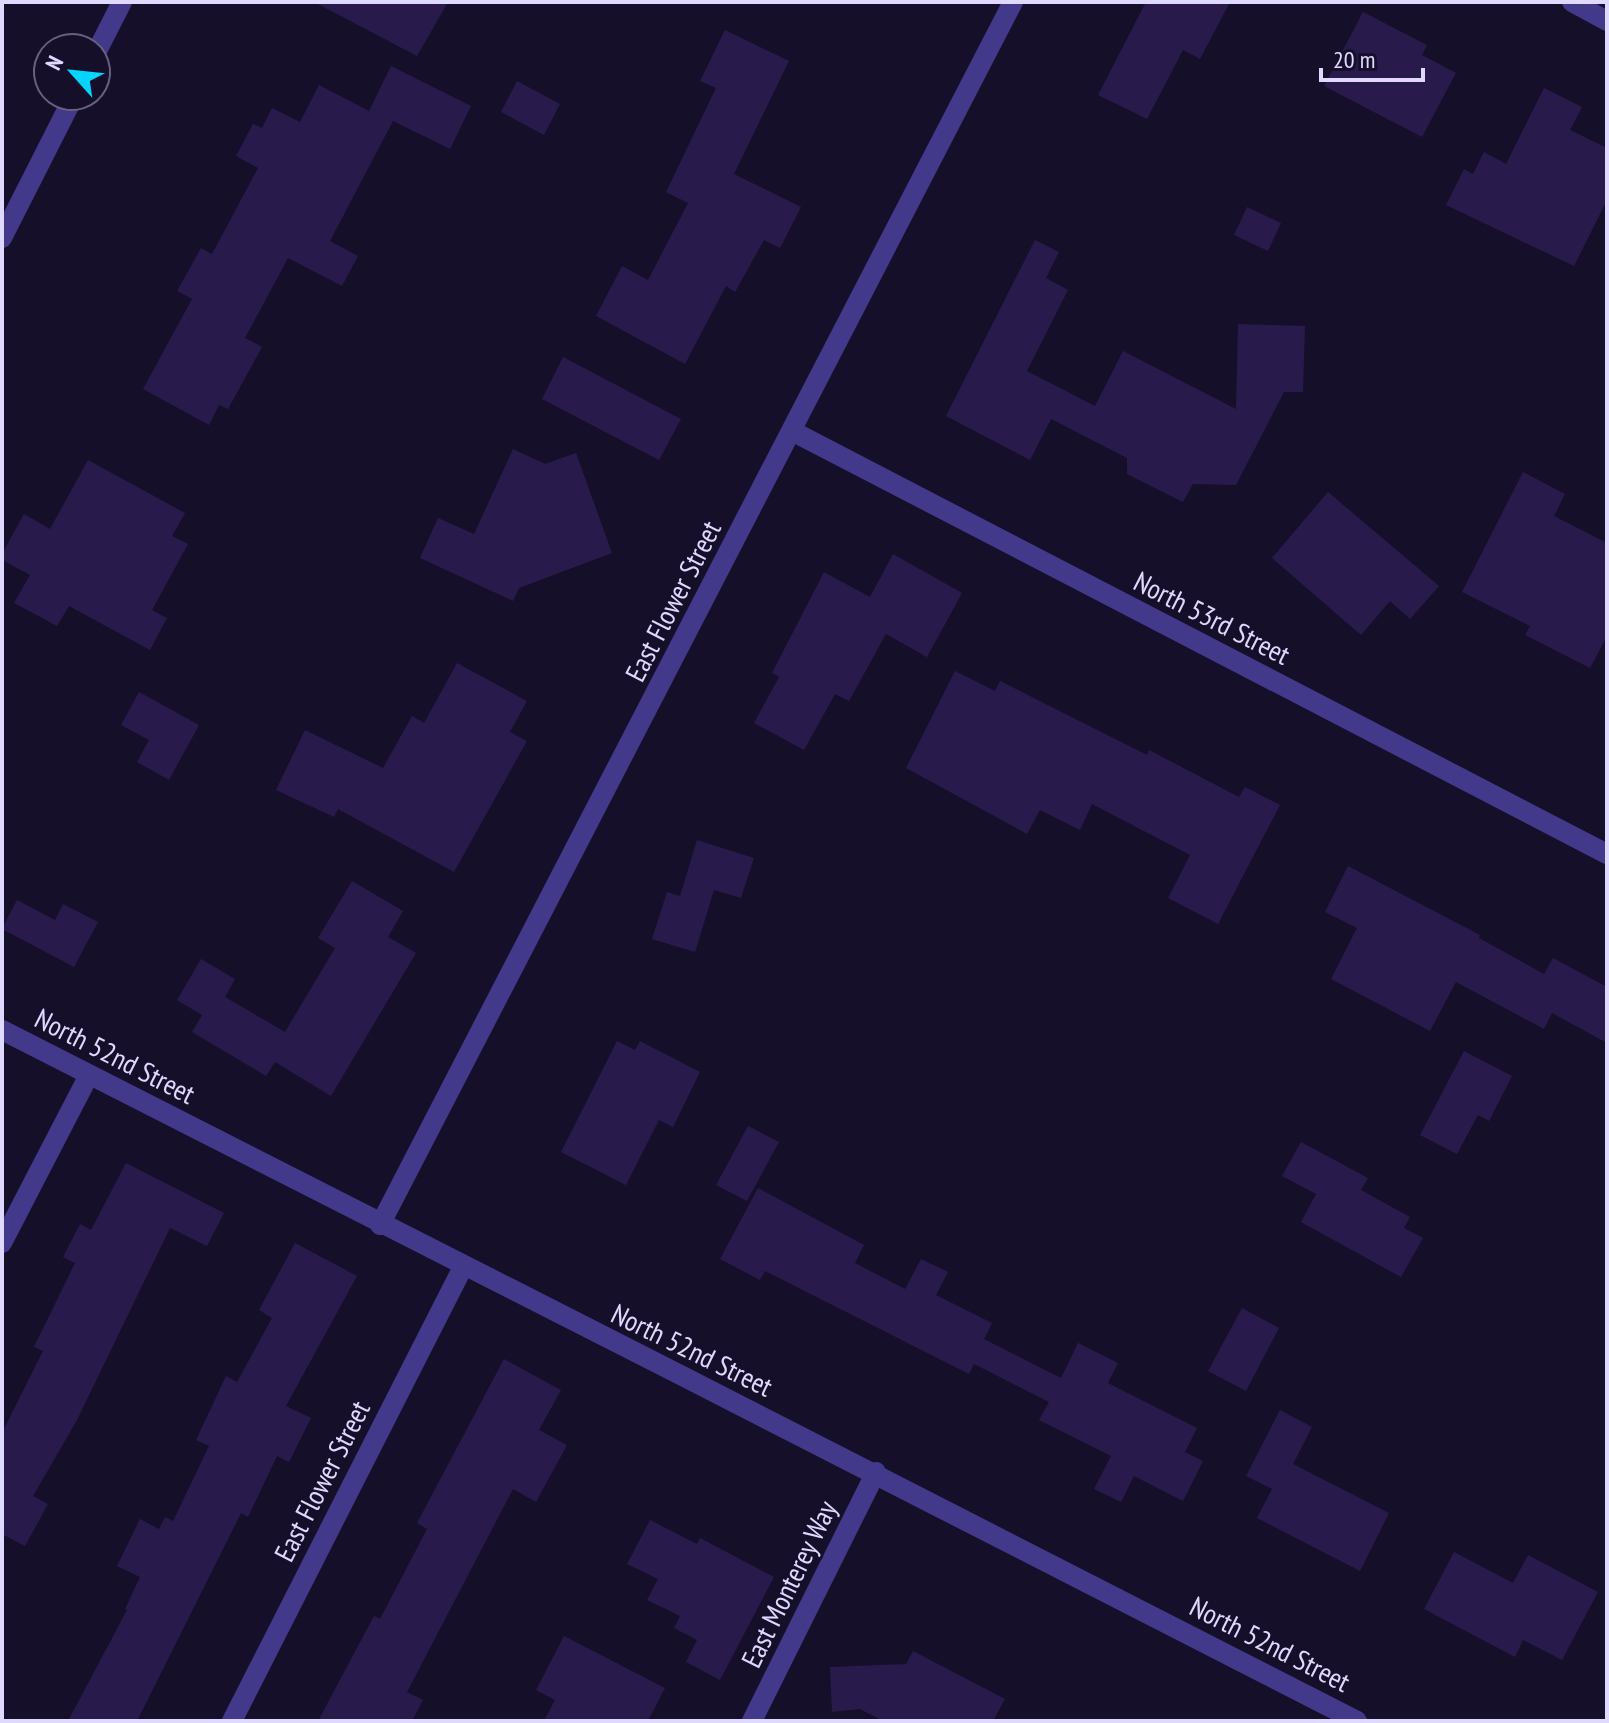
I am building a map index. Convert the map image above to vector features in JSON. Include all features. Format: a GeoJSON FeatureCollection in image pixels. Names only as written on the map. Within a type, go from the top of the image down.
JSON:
{"type":"FeatureCollection","features":[{"type":"Feature","properties":{"kind":"street"},"geometry":{"type":"LineString","coordinates":[[107,32],[122,2]]}},
{"type":"Feature","properties":{"kind":"street","name":"East Flower Street"},"geometry":{"type":"LineString","coordinates":[[380,1225],[1013,2]]}},
{"type":"Feature","properties":{"kind":"street"},"geometry":{"type":"LineString","coordinates":[[1572,2],[1607,21]]}},
{"type":"Feature","properties":{"kind":"street"},"geometry":{"type":"LineString","coordinates":[[2,238],[66,112]]}},
{"type":"Feature","properties":{"kind":"street","name":"North 53rd Street"},"geometry":{"type":"LineString","coordinates":[[792,431],[1607,854]]}},
{"type":"Feature","properties":{"kind":"street","name":"North 52nd Street"},"geometry":{"type":"LineString","coordinates":[[2,1030],[463,1267],[876,1472],[1357,1721]]}},
{"type":"Feature","properties":{"kind":"street"},"geometry":{"type":"LineString","coordinates":[[2,1243],[89,1075]]}},
{"type":"Feature","properties":{"kind":"street","name":"East Flower Street"},"geometry":{"type":"LineString","coordinates":[[232,1721],[463,1267]]}},
{"type":"Feature","properties":{"kind":"street","name":"East Monterey Way"},"geometry":{"type":"LineString","coordinates":[[752,1721],[876,1472]]}},
{"type":"Feature","properties":{"kind":"building"},"geometry":{"type":"Polygon","coordinates":[[[314,2],[448,2],[417,56],[314,2]]]}},
{"type":"Feature","properties":{"kind":"building"},"geometry":{"type":"Polygon","coordinates":[[[1146,2],[1230,2],[1200,59],[1183,50],[1147,119],[1098,95],[1146,2]]]}},
{"type":"Feature","properties":{"kind":"building"},"geometry":{"type":"Polygon","coordinates":[[[1363,12],[1427,45],[1422,55],[1456,73],[1422,137],[1324,86],[1363,12]]]}},
{"type":"Feature","properties":{"kind":"building"},"geometry":{"type":"Polygon","coordinates":[[[725,30],[789,61],[734,174],[801,207],[780,248],[764,240],[735,292],[726,286],[685,364],[596,316],[622,266],[648,280],[688,203],[666,192],[716,88],[700,81],[725,30]]]}},
{"type":"Feature","properties":{"kind":"building"},"geometry":{"type":"Polygon","coordinates":[[[391,66],[471,106],[450,149],[393,121],[330,241],[358,256],[342,286],[288,258],[245,338],[262,347],[228,409],[219,405],[209,425],[143,389],[192,299],[177,291],[201,248],[212,254],[258,168],[236,156],[253,124],[262,128],[272,108],[300,122],[319,85],[369,111],[391,66]]]}},
{"type":"Feature","properties":{"kind":"building"},"geometry":{"type":"Polygon","coordinates":[[[517,81],[560,104],[544,135],[501,112],[517,81]]]}},
{"type":"Feature","properties":{"kind":"building"},"geometry":{"type":"Polygon","coordinates":[[[1544,88],[1582,107],[1570,130],[1607,148],[1607,200],[1574,266],[1446,205],[1464,169],[1473,174],[1484,152],[1506,164],[1544,88]]]}},
{"type":"Feature","properties":{"kind":"building"},"geometry":{"type":"Polygon","coordinates":[[[1247,207],[1281,223],[1268,251],[1234,235],[1247,207]]]}},
{"type":"Feature","properties":{"kind":"building"},"geometry":{"type":"Polygon","coordinates":[[[1035,240],[1059,252],[1046,278],[1068,290],[1027,371],[1095,406],[1123,351],[1236,409],[1238,324],[1305,326],[1303,392],[1284,392],[1236,485],[1193,484],[1183,502],[1127,474],[1127,458],[1051,419],[1030,460],[946,416],[1035,240]]]}},
{"type":"Feature","properties":{"kind":"building"},"geometry":{"type":"Polygon","coordinates":[[[563,357],[681,419],[659,460],[542,399],[563,357]]]}},
{"type":"Feature","properties":{"kind":"building"},"geometry":{"type":"Polygon","coordinates":[[[513,449],[545,464],[576,453],[612,553],[519,588],[513,601],[420,558],[438,518],[474,534],[513,449]]]}},
{"type":"Feature","properties":{"kind":"building"},"geometry":{"type":"Polygon","coordinates":[[[88,460],[185,513],[172,536],[188,544],[152,610],[167,618],[150,650],[69,606],[57,626],[14,603],[30,575],[2,560],[2,554],[24,514],[50,529],[88,460]]]}},
{"type":"Feature","properties":{"kind":"building"},"geometry":{"type":"Polygon","coordinates":[[[1523,472],[1565,494],[1554,516],[1607,543],[1607,636],[1590,668],[1525,635],[1530,626],[1462,592],[1523,472]]]}},
{"type":"Feature","properties":{"kind":"building"},"geometry":{"type":"Polygon","coordinates":[[[1328,492],[1439,586],[1410,619],[1390,601],[1361,635],[1272,558],[1328,492]]]}},
{"type":"Feature","properties":{"kind":"building"},"geometry":{"type":"Polygon","coordinates":[[[893,554],[962,593],[927,657],[886,634],[849,701],[835,694],[804,750],[754,723],[779,677],[772,673],[824,572],[870,597],[893,554]]]}},
{"type":"Feature","properties":{"kind":"building"},"geometry":{"type":"Polygon","coordinates":[[[457,663],[527,701],[510,732],[527,741],[454,872],[338,809],[334,817],[276,790],[305,730],[383,768],[412,716],[424,723],[457,663]]]}},
{"type":"Feature","properties":{"kind":"building"},"geometry":{"type":"Polygon","coordinates":[[[955,671],[995,691],[1000,681],[1147,755],[1149,750],[1239,797],[1245,787],[1280,805],[1218,924],[1168,898],[1190,855],[1092,804],[1080,830],[1040,810],[1027,834],[906,768],[955,671]]]}},
{"type":"Feature","properties":{"kind":"building"},"geometry":{"type":"Polygon","coordinates":[[[139,692],[199,725],[169,780],[137,762],[149,740],[121,725],[139,692]]]}},
{"type":"Feature","properties":{"kind":"building"},"geometry":{"type":"Polygon","coordinates":[[[697,840],[754,858],[741,898],[714,890],[695,952],[652,939],[667,892],[680,896],[697,840]]]}},
{"type":"Feature","properties":{"kind":"building"},"geometry":{"type":"Polygon","coordinates":[[[1348,866],[1480,935],[1479,938],[1544,974],[1553,958],[1607,987],[1607,1043],[1552,1013],[1544,1029],[1456,982],[1430,1031],[1331,979],[1357,928],[1325,912],[1348,866]]]}},
{"type":"Feature","properties":{"kind":"building"},"geometry":{"type":"Polygon","coordinates":[[[352,881],[403,911],[388,937],[416,953],[331,1096],[275,1062],[266,1076],[192,1032],[202,1015],[177,1000],[201,959],[235,979],[225,997],[285,1032],[335,948],[318,938],[352,881]]]}},
{"type":"Feature","properties":{"kind":"building"},"geometry":{"type":"Polygon","coordinates":[[[17,900],[55,920],[63,904],[98,922],[74,967],[2,929],[17,900]]]}},
{"type":"Feature","properties":{"kind":"building"},"geometry":{"type":"Polygon","coordinates":[[[617,1041],[635,1050],[640,1041],[700,1072],[673,1127],[659,1120],[626,1185],[561,1152],[617,1041]]]}},
{"type":"Feature","properties":{"kind":"building"},"geometry":{"type":"Polygon","coordinates":[[[1464,1051],[1512,1076],[1489,1121],[1478,1115],[1457,1154],[1420,1135],[1464,1051]]]}},
{"type":"Feature","properties":{"kind":"building"},"geometry":{"type":"Polygon","coordinates":[[[748,1126],[779,1142],[747,1201],[716,1185],[748,1126]]]}},
{"type":"Feature","properties":{"kind":"building"},"geometry":{"type":"Polygon","coordinates":[[[1301,1142],[1368,1178],[1361,1190],[1410,1217],[1404,1228],[1423,1238],[1401,1277],[1301,1222],[1316,1194],[1282,1176],[1301,1142]]]}},
{"type":"Feature","properties":{"kind":"building"},"geometry":{"type":"Polygon","coordinates":[[[126,1163],[224,1213],[207,1246],[170,1228],[77,1420],[33,1496],[48,1504],[25,1546],[2,1534],[2,1433],[43,1351],[34,1347],[75,1263],[63,1257],[80,1224],[91,1230],[126,1163]]]}},
{"type":"Feature","properties":{"kind":"building"},"geometry":{"type":"Polygon","coordinates":[[[758,1188],[864,1245],[855,1263],[905,1289],[921,1259],[948,1272],[936,1295],[992,1323],[984,1339],[1061,1378],[1078,1343],[1118,1363],[1108,1383],[1197,1428],[1185,1452],[1203,1461],[1183,1501],[1134,1476],[1121,1502],[1094,1489],[1111,1456],[1039,1420],[1049,1402],[974,1364],[969,1374],[765,1271],[760,1280],[720,1259],[758,1188]]]}},
{"type":"Feature","properties":{"kind":"building"},"geometry":{"type":"Polygon","coordinates":[[[295,1243],[357,1276],[286,1406],[311,1418],[289,1462],[277,1456],[248,1517],[241,1513],[137,1721],[68,1721],[127,1610],[140,1577],[117,1566],[140,1519],[159,1529],[165,1517],[173,1521],[209,1446],[196,1440],[226,1376],[237,1382],[272,1318],[259,1310],[295,1243]]]}},
{"type":"Feature","properties":{"kind":"building"},"geometry":{"type":"Polygon","coordinates":[[[1242,1308],[1279,1328],[1246,1391],[1208,1371],[1242,1308]]]}},
{"type":"Feature","properties":{"kind":"building"},"geometry":{"type":"Polygon","coordinates":[[[504,1359],[561,1390],[539,1430],[567,1445],[536,1502],[513,1489],[407,1692],[423,1700],[412,1721],[318,1721],[374,1616],[380,1619],[427,1529],[417,1523],[504,1359]]]}},
{"type":"Feature","properties":{"kind":"building"},"geometry":{"type":"Polygon","coordinates":[[[1280,1410],[1312,1427],[1293,1464],[1389,1513],[1360,1571],[1257,1518],[1272,1489],[1246,1476],[1280,1410]]]}},
{"type":"Feature","properties":{"kind":"building"},"geometry":{"type":"Polygon","coordinates":[[[650,1520],[697,1544],[700,1538],[774,1577],[720,1680],[686,1662],[697,1640],[674,1628],[680,1616],[647,1600],[658,1579],[627,1564],[650,1520]]]}},
{"type":"Feature","properties":{"kind":"building"},"geometry":{"type":"Polygon","coordinates":[[[1454,1552],[1513,1583],[1528,1555],[1598,1592],[1562,1660],[1523,1640],[1515,1657],[1424,1609],[1454,1552]]]}},
{"type":"Feature","properties":{"kind":"building"},"geometry":{"type":"Polygon","coordinates":[[[564,1636],[665,1688],[648,1721],[544,1721],[555,1700],[536,1690],[564,1636]]]}},
{"type":"Feature","properties":{"kind":"building"},"geometry":{"type":"Polygon","coordinates":[[[913,1651],[1005,1699],[993,1721],[883,1721],[860,1709],[832,1712],[830,1667],[906,1664],[913,1651]]]}}]}
